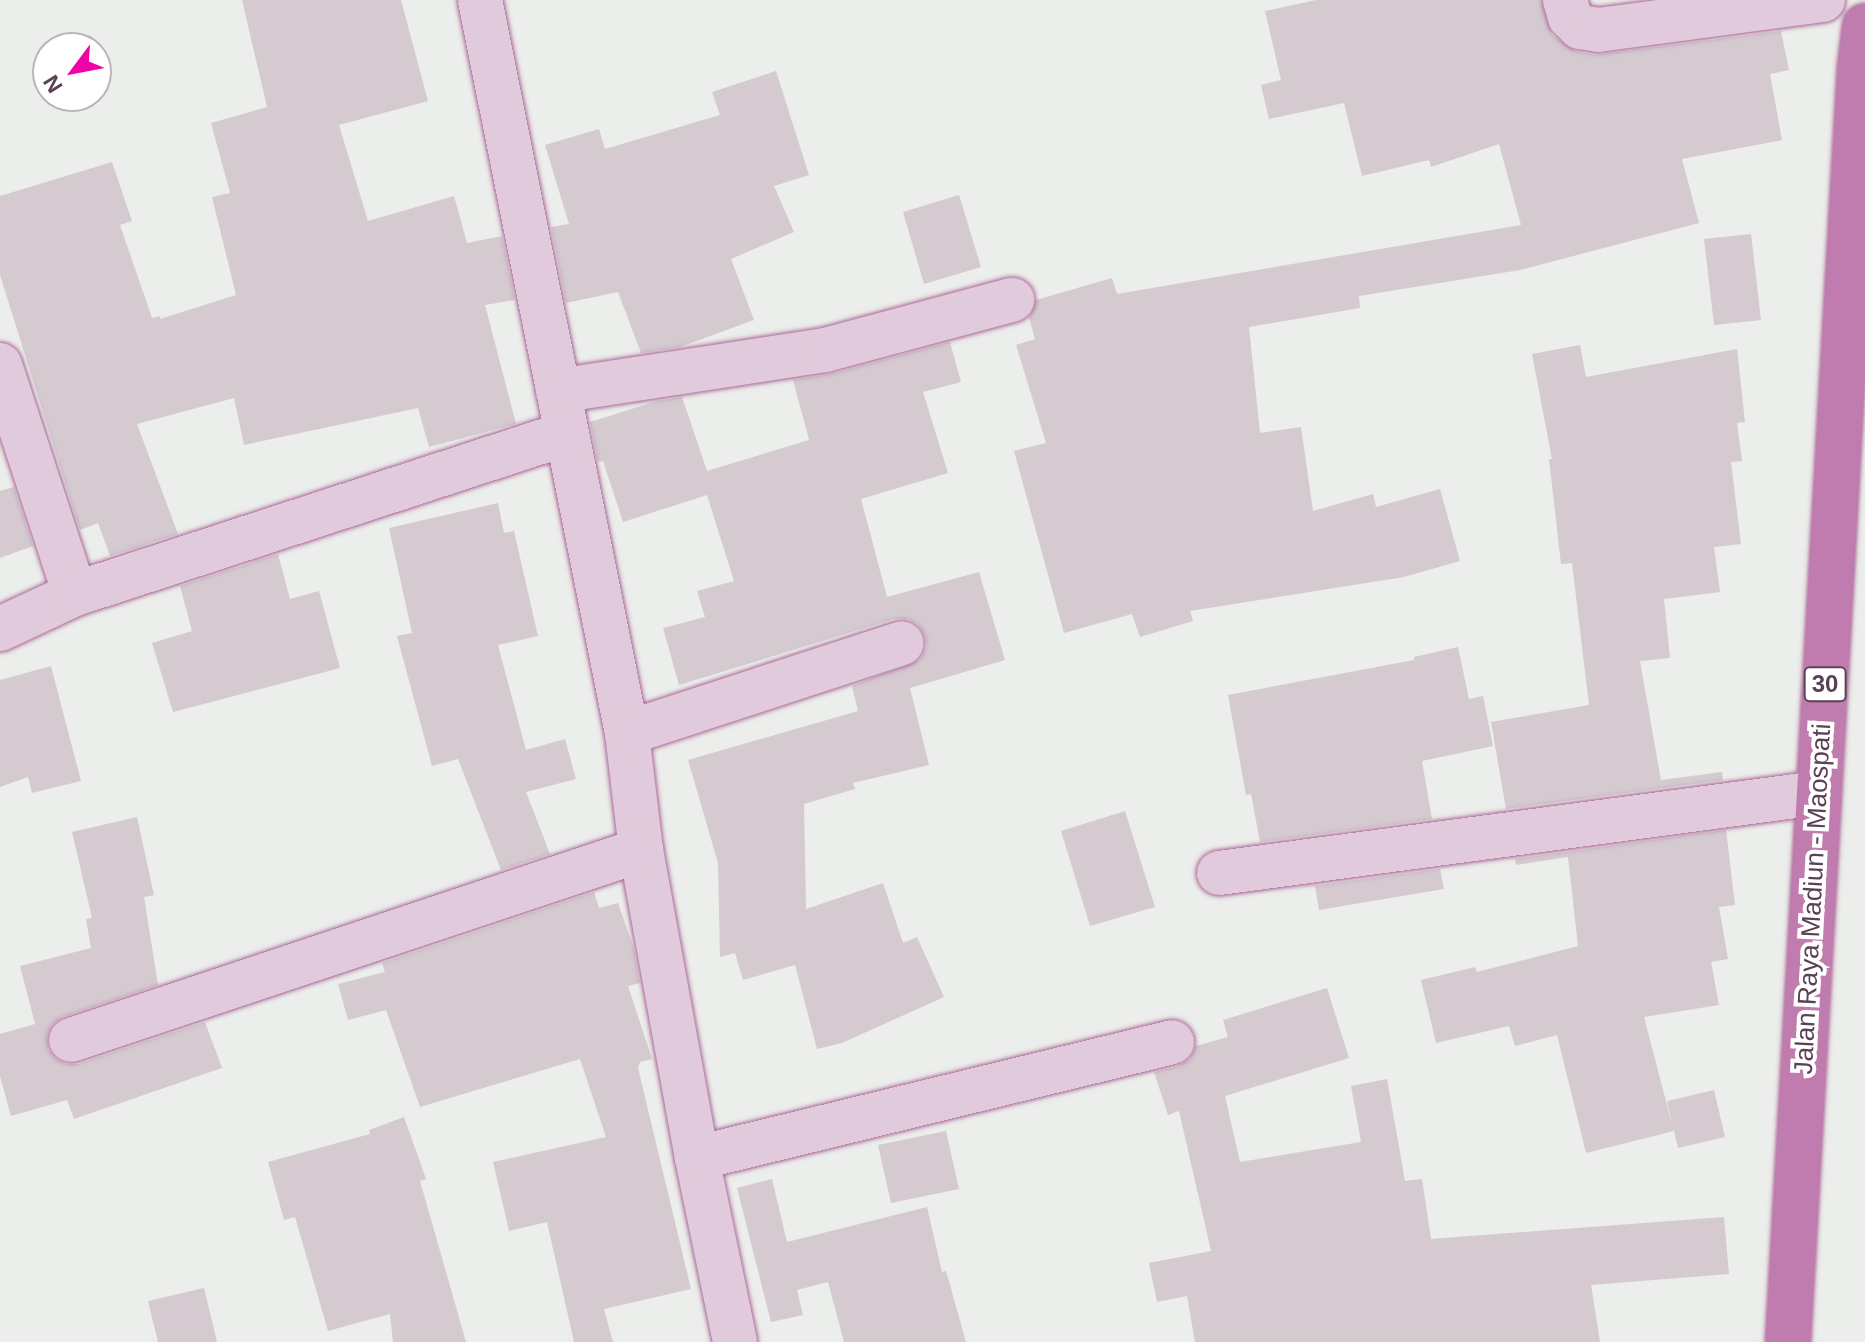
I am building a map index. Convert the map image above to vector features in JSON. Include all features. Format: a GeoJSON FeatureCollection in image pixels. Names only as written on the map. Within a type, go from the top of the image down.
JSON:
{"type":"FeatureCollection","features":[{"type":"Feature","properties":{"kind":"highway","name":"Jalan Raya Madiun - Maospati"},"geometry":{"type":"LineString","coordinates":[[1788,1342],[1863,54]]}},
{"type":"Feature","properties":{"kind":"street"},"geometry":{"type":"LineString","coordinates":[[480,0],[627,733],[641,850],[697,1158],[735,1342]]}},
{"type":"Feature","properties":{"kind":"street"},"geometry":{"type":"LineString","coordinates":[[1565,0],[1570,17],[1580,27],[1598,30],[1823,0]]}},
{"type":"Feature","properties":{"kind":"street"},"geometry":{"type":"LineString","coordinates":[[558,391],[825,350],[1012,300]]}},
{"type":"Feature","properties":{"kind":"street"},"geometry":{"type":"LineString","coordinates":[[0,365],[75,594]]}},
{"type":"Feature","properties":{"kind":"street"},"geometry":{"type":"LineString","coordinates":[[0,629],[75,594],[565,434]]}},
{"type":"Feature","properties":{"kind":"street"},"geometry":{"type":"LineString","coordinates":[[627,733],[902,643]]}},
{"type":"Feature","properties":{"kind":"street"},"geometry":{"type":"LineString","coordinates":[[1219,873],[1818,793]]}},
{"type":"Feature","properties":{"kind":"street"},"geometry":{"type":"LineString","coordinates":[[71,1040],[641,850]]}},
{"type":"Feature","properties":{"kind":"street"},"geometry":{"type":"LineString","coordinates":[[697,1158],[1172,1042]]}},
{"type":"Feature","properties":{"kind":"building"},"geometry":{"type":"Polygon","coordinates":[[[242,0],[401,0],[428,101],[339,125],[368,221],[454,196],[467,243],[502,236],[515,300],[485,305],[516,424],[429,447],[418,408],[244,445],[234,398],[137,424],[178,534],[110,556],[98,523],[80,530],[0,275],[0,196],[112,162],[132,221],[120,225],[152,318],[160,316],[160,319],[236,295],[212,197],[230,193],[211,123],[267,107],[242,0]]]}},
{"type":"Feature","properties":{"kind":"building"},"geometry":{"type":"Polygon","coordinates":[[[1316,0],[1541,0],[1552,35],[1575,51],[1594,55],[1781,31],[1789,70],[1770,74],[1782,140],[1682,159],[1699,223],[1520,270],[1359,296],[1360,308],[1249,327],[1260,433],[1301,427],[1313,511],[1373,494],[1376,507],[1440,489],[1460,561],[1404,577],[1190,611],[1193,621],[1140,637],[1132,614],[1064,633],[1014,451],[1046,443],[1016,345],[1035,339],[1029,318],[1036,300],[1112,278],[1117,294],[1521,225],[1499,144],[1431,167],[1429,160],[1362,176],[1344,103],[1269,119],[1261,85],[1281,80],[1265,11],[1316,0]]]}},
{"type":"Feature","properties":{"kind":"building"},"geometry":{"type":"Polygon","coordinates":[[[776,71],[809,175],[774,186],[794,232],[731,259],[754,320],[680,347],[641,353],[618,292],[566,303],[551,227],[569,224],[545,145],[599,129],[605,149],[720,115],[712,92],[776,71]]]}},
{"type":"Feature","properties":{"kind":"building"},"geometry":{"type":"Polygon","coordinates":[[[959,195],[981,267],[924,284],[903,212],[959,195]]]}},
{"type":"Feature","properties":{"kind":"building"},"geometry":{"type":"Polygon","coordinates":[[[1751,234],[1761,320],[1714,325],[1704,239],[1751,234]]]}},
{"type":"Feature","properties":{"kind":"building"},"geometry":{"type":"Polygon","coordinates":[[[950,342],[961,382],[923,392],[948,473],[861,499],[887,597],[979,572],[1005,660],[910,688],[929,765],[853,783],[855,789],[804,804],[806,909],[883,883],[903,943],[917,937],[944,997],[842,1043],[817,1049],[795,965],[743,980],[735,953],[720,957],[718,863],[688,760],[858,711],[852,686],[920,660],[927,647],[925,635],[918,624],[908,619],[894,619],[679,685],[663,628],[705,617],[697,591],[734,581],[707,495],[623,522],[603,461],[598,462],[590,422],[657,401],[682,397],[707,471],[809,440],[793,380],[831,374],[950,342]]]}},
{"type":"Feature","properties":{"kind":"building"},"geometry":{"type":"Polygon","coordinates":[[[1580,345],[1586,377],[1737,349],[1745,422],[1737,423],[1742,461],[1731,462],[1741,544],[1714,547],[1720,592],[1664,599],[1670,658],[1640,661],[1661,780],[1722,772],[1723,780],[1506,809],[1491,722],[1589,705],[1572,563],[1561,564],[1549,459],[1552,459],[1532,354],[1580,345]]]}},
{"type":"Feature","properties":{"kind":"building"},"geometry":{"type":"Polygon","coordinates":[[[14,487],[33,546],[0,558],[0,491],[14,487]]]}},
{"type":"Feature","properties":{"kind":"building"},"geometry":{"type":"Polygon","coordinates":[[[498,503],[504,533],[514,531],[538,636],[498,645],[526,750],[565,739],[576,779],[526,792],[550,854],[501,870],[458,759],[432,766],[397,636],[412,633],[389,528],[498,503]]]}},
{"type":"Feature","properties":{"kind":"building"},"geometry":{"type":"Polygon","coordinates":[[[278,554],[290,599],[319,591],[340,668],[173,712],[152,643],[192,631],[180,586],[278,554]]]}},
{"type":"Feature","properties":{"kind":"building"},"geometry":{"type":"Polygon","coordinates":[[[1458,647],[1469,699],[1483,696],[1493,746],[1422,761],[1432,819],[1260,842],[1251,794],[1246,795],[1228,695],[1414,660],[1414,657],[1458,647]]]}},
{"type":"Feature","properties":{"kind":"building"},"geometry":{"type":"Polygon","coordinates":[[[51,666],[81,781],[32,793],[28,777],[0,787],[0,680],[51,666]]]}},
{"type":"Feature","properties":{"kind":"building"},"geometry":{"type":"Polygon","coordinates":[[[1125,811],[1155,907],[1090,926],[1061,831],[1125,811]]]}},
{"type":"Feature","properties":{"kind":"building"},"geometry":{"type":"Polygon","coordinates":[[[137,817],[154,895],[144,897],[158,985],[62,1017],[53,1023],[47,1034],[48,1049],[54,1058],[65,1064],[78,1064],[205,1022],[222,1068],[74,1119],[67,1100],[11,1116],[0,1076],[0,1034],[35,1024],[20,966],[91,948],[86,919],[92,918],[72,832],[137,817]]]}},
{"type":"Feature","properties":{"kind":"building"},"geometry":{"type":"Polygon","coordinates":[[[1726,830],[1735,905],[1719,907],[1728,959],[1711,962],[1719,1005],[1644,1017],[1673,1128],[1667,1101],[1714,1090],[1725,1137],[1678,1148],[1674,1131],[1586,1153],[1557,1035],[1515,1046],[1509,1026],[1436,1043],[1421,980],[1475,967],[1477,972],[1578,946],[1568,857],[1516,865],[1515,859],[1726,830]]]}},
{"type":"Feature","properties":{"kind":"building"},"geometry":{"type":"Polygon","coordinates":[[[1440,869],[1444,889],[1319,910],[1315,886],[1269,892],[1440,869]]]}},
{"type":"Feature","properties":{"kind":"building"},"geometry":{"type":"Polygon","coordinates":[[[594,892],[599,908],[618,903],[634,949],[640,983],[628,986],[652,1059],[640,1062],[638,1068],[691,1289],[604,1309],[613,1342],[574,1342],[547,1222],[509,1231],[493,1162],[606,1137],[580,1059],[420,1107],[386,1010],[348,1020],[338,984],[385,972],[382,963],[594,892]]]}},
{"type":"Feature","properties":{"kind":"building"},"geometry":{"type":"Polygon","coordinates":[[[1327,988],[1349,1058],[1225,1096],[1240,1162],[1361,1142],[1351,1086],[1387,1079],[1405,1181],[1422,1179],[1431,1239],[1724,1217],[1729,1274],[1591,1285],[1600,1342],[1195,1342],[1187,1296],[1157,1302],[1149,1263],[1211,1251],[1179,1111],[1168,1115],[1154,1072],[1179,1066],[1190,1059],[1196,1046],[1228,1037],[1223,1020],[1327,988]]]}},
{"type":"Feature","properties":{"kind":"building"},"geometry":{"type":"Polygon","coordinates":[[[404,1117],[426,1179],[420,1181],[466,1342],[393,1342],[390,1314],[328,1331],[295,1217],[284,1220],[268,1162],[370,1134],[369,1130],[404,1117]]]}},
{"type":"Feature","properties":{"kind":"building"},"geometry":{"type":"Polygon","coordinates":[[[946,1131],[959,1189],[891,1203],[878,1145],[946,1131]]]}},
{"type":"Feature","properties":{"kind":"building"},"geometry":{"type":"Polygon","coordinates":[[[772,1179],[787,1242],[927,1207],[942,1272],[946,1271],[966,1342],[844,1342],[828,1282],[797,1290],[803,1315],[771,1322],[737,1188],[772,1179]]]}},
{"type":"Feature","properties":{"kind":"building"},"geometry":{"type":"Polygon","coordinates":[[[204,1288],[217,1342],[158,1342],[148,1301],[204,1288]]]}}]}
